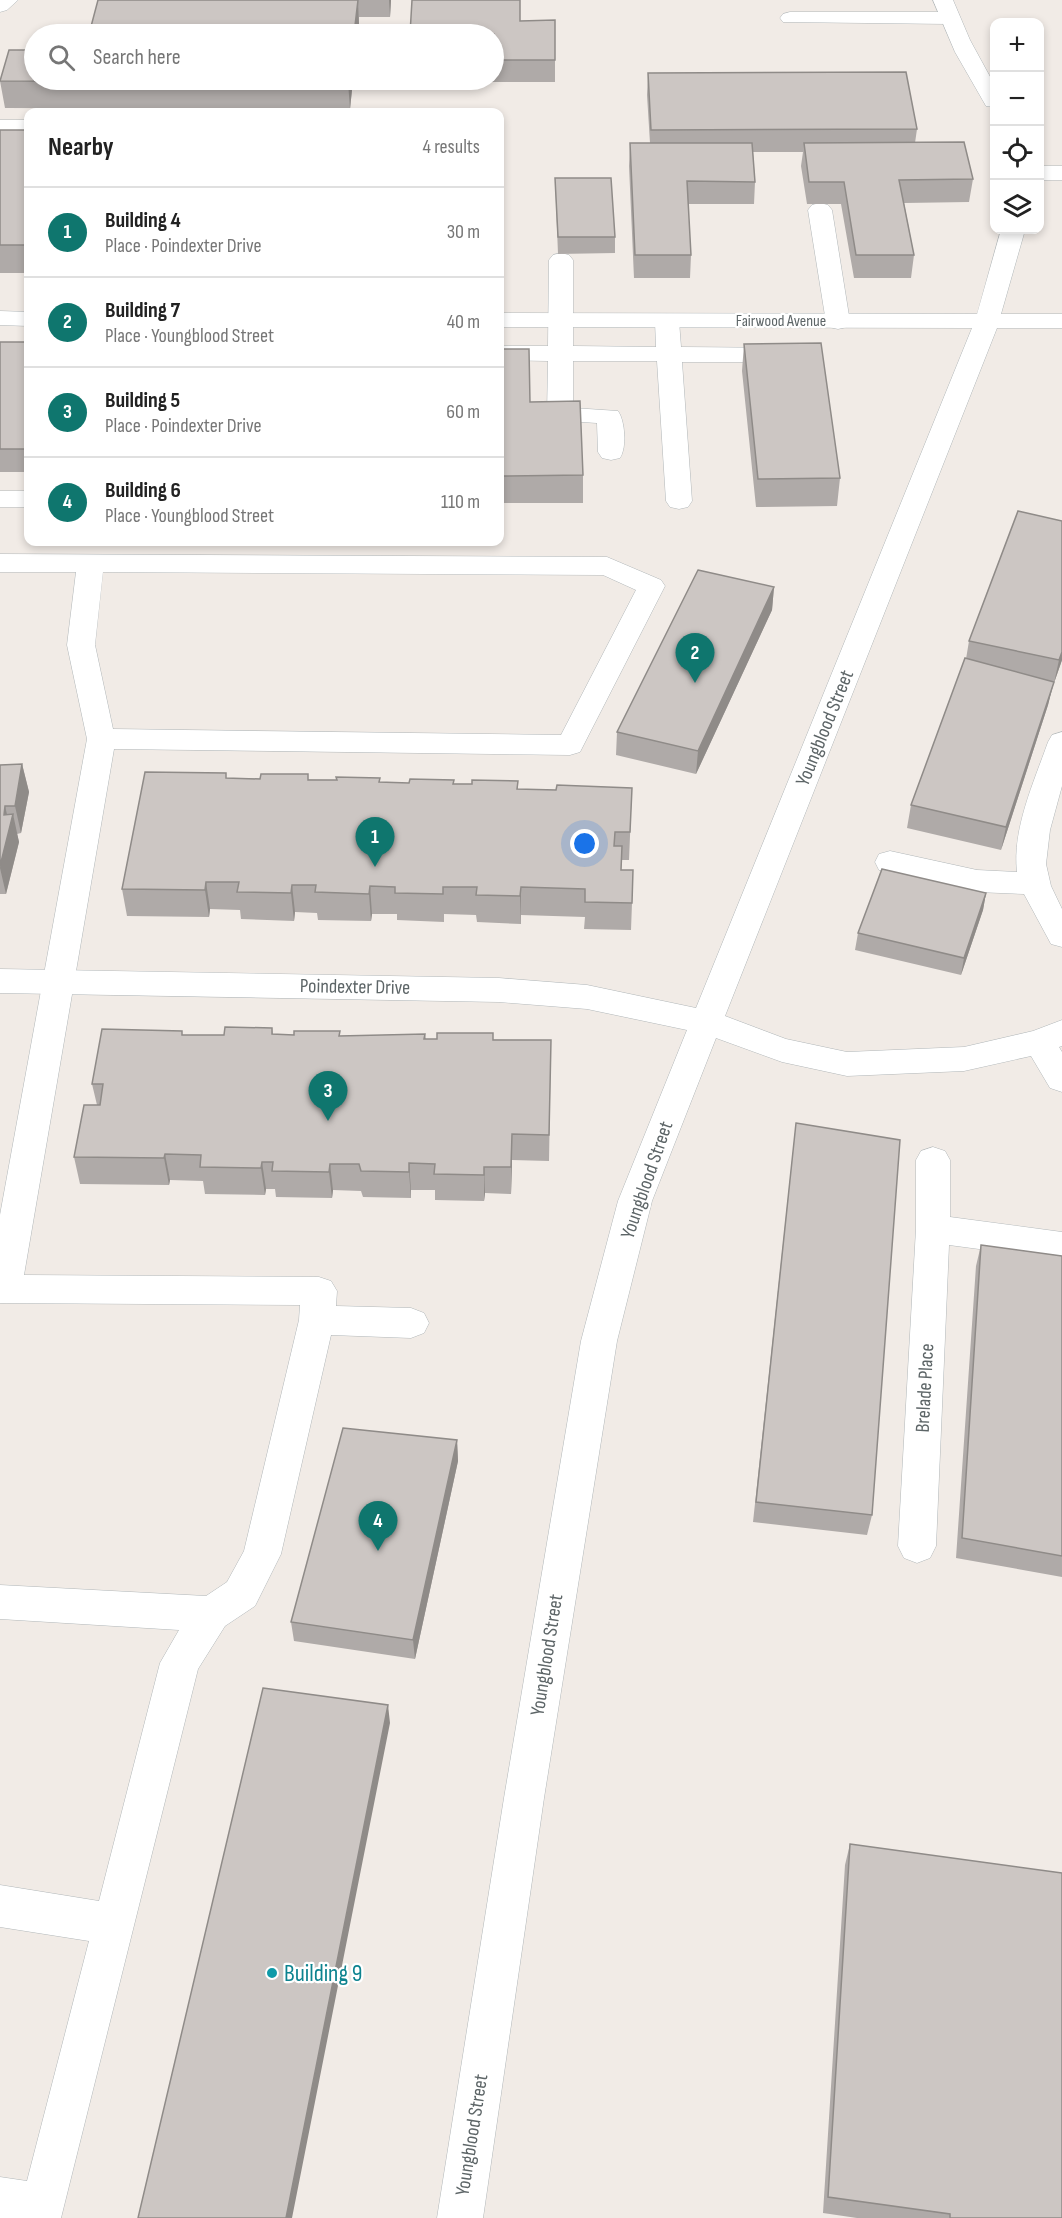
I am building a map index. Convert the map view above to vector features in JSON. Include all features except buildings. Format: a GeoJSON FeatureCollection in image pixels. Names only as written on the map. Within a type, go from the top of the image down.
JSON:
{"type":"FeatureCollection","features":[{"type":"Feature","properties":{"kind":"street"},"geometry":{"type":"LineString","coordinates":[[0,6],[8,0]]}},
{"type":"Feature","properties":{"kind":"street"},"geometry":{"type":"LineString","coordinates":[[790,18],[946,9],[962,48],[990,94]]}},
{"type":"Feature","properties":{"kind":"street"},"geometry":{"type":"LineString","coordinates":[[0,127],[24,127]]}},
{"type":"Feature","properties":{"kind":"street"},"geometry":{"type":"LineString","coordinates":[[1044,173],[1062,173]]}},
{"type":"Feature","properties":{"kind":"street"},"geometry":{"type":"LineString","coordinates":[[820,210],[838,322]]}},
{"type":"Feature","properties":{"kind":"street","name":"Youngblood Street"},"geometry":{"type":"LineString","coordinates":[[460,2218],[524,1798],[599,1341],[635,1201],[987,322],[1012,234]]}},
{"type":"Feature","properties":{"kind":"street"},"geometry":{"type":"LineString","coordinates":[[561,260],[560,415],[609,416],[611,452]]}},
{"type":"Feature","properties":{"kind":"street"},"geometry":{"type":"LineString","coordinates":[[0,318],[24,319]]}},
{"type":"Feature","properties":{"kind":"street","name":"Fairwood Avenue"},"geometry":{"type":"LineString","coordinates":[[504,320],[1062,321]]}},
{"type":"Feature","properties":{"kind":"street"},"geometry":{"type":"LineString","coordinates":[[667,321],[679,501]]}},
{"type":"Feature","properties":{"kind":"street"},"geometry":{"type":"LineString","coordinates":[[504,353],[803,355]]}},
{"type":"Feature","properties":{"kind":"street"},"geometry":{"type":"LineString","coordinates":[[0,500],[24,500]]}},
{"type":"Feature","properties":{"kind":"street"},"geometry":{"type":"LineString","coordinates":[[0,564],[607,566],[651,586],[570,745],[101,739]]}},
{"type":"Feature","properties":{"kind":"street"},"geometry":{"type":"LineString","coordinates":[[0,2200],[43,2206],[180,1663],[211,1614],[241,1594],[262,1554],[317,1320],[319,1291],[2,1289],[101,739],[81,645],[90,564]]}},
{"type":"Feature","properties":{"kind":"street"},"geometry":{"type":"LineString","coordinates":[[1062,742],[1031,846],[1032,875],[1035,884],[1042,903],[1062,936]]}},
{"type":"Feature","properties":{"kind":"street"},"geometry":{"type":"LineString","coordinates":[[890,862],[977,881],[1035,884]]}},
{"type":"Feature","properties":{"kind":"street","name":"Poindexter Drive"},"geometry":{"type":"LineString","coordinates":[[0,981],[499,990],[587,997],[707,1022],[782,1050],[847,1064],[964,1059],[1051,1037]]}},
{"type":"Feature","properties":{"kind":"street"},"geometry":{"type":"LineString","coordinates":[[1051,1037],[1062,1079]]}},
{"type":"Feature","properties":{"kind":"street","name":"Brelade Place"},"geometry":{"type":"LineString","coordinates":[[917,1546],[933,1229],[933,1160]]}},
{"type":"Feature","properties":{"kind":"street"},"geometry":{"type":"LineString","coordinates":[[933,1229],[1062,1246]]}},
{"type":"Feature","properties":{"kind":"street"},"geometry":{"type":"LineString","coordinates":[[317,1320],[411,1323]]}},
{"type":"Feature","properties":{"kind":"street"},"geometry":{"type":"LineString","coordinates":[[0,1602],[211,1614]]}},
{"type":"Feature","properties":{"kind":"street"},"geometry":{"type":"LineString","coordinates":[[0,1906],[115,1924]]}},
{"type":"Feature","properties":{"kind":"place","name":"Building 7"},"geometry":{"type":"Point","coordinates":[695,683]}},
{"type":"Feature","properties":{"kind":"place","name":"Building 4"},"geometry":{"type":"Point","coordinates":[375,867]}},
{"type":"Feature","properties":{"kind":"place","name":"Building 5"},"geometry":{"type":"Point","coordinates":[328,1121]}},
{"type":"Feature","properties":{"kind":"place","name":"Building 6"},"geometry":{"type":"Point","coordinates":[378,1551]}},
{"type":"Feature","properties":{"kind":"place","name":"Building 9"},"geometry":{"type":"Point","coordinates":[272,1973]}}]}
